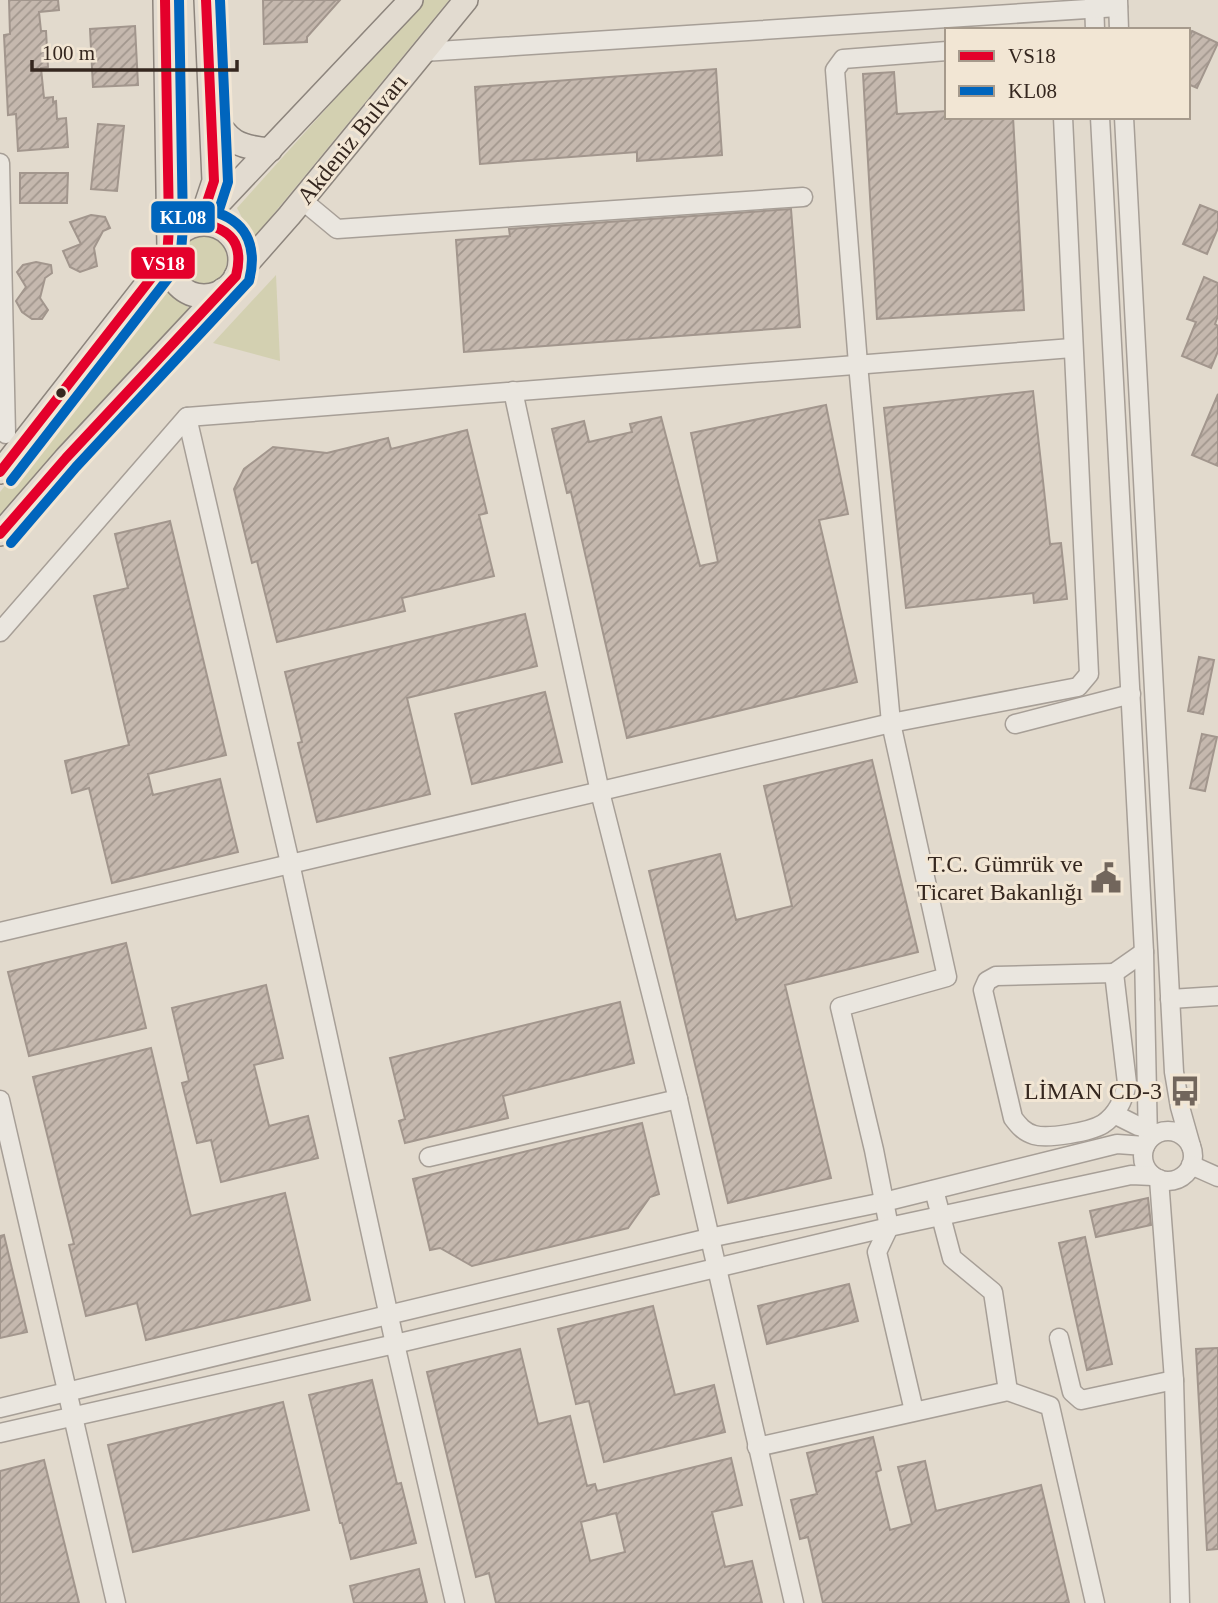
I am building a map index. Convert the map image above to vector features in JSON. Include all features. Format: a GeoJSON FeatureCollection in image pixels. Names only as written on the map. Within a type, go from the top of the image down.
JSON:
{"type":"FeatureCollection","features":[{"type":"Feature","properties":{"kind":"main road"},"geometry":{"type":"LineString","coordinates":[[0,472],[168,253],[180,232],[200,223],[217,226],[236,243],[240,260],[230,283],[207,296],[187,292],[175,283],[171,275],[168,253],[165,0]]}},
{"type":"Feature","properties":{"kind":"main road"},"geometry":{"type":"LineString","coordinates":[[200,223],[214,181],[206,0]]}},
{"type":"Feature","properties":{"kind":"main road","name":"Akdeniz Bulvarı"},"geometry":{"type":"LineString","coordinates":[[200,223],[411,0]]}},
{"type":"Feature","properties":{"kind":"main road","name":"Akdeniz Bulvarı"},"geometry":{"type":"LineString","coordinates":[[0,534],[66,458],[230,283],[302,200],[466,0]]}},
{"type":"Feature","properties":{"kind":"main road"},"geometry":{"type":"LineString","coordinates":[[212,114],[224,134],[233,142],[248,148],[270,150]]}},
{"type":"Feature","properties":{"kind":"street"},"geometry":{"type":"LineString","coordinates":[[423,52],[1118,3],[1119,28]]}},
{"type":"Feature","properties":{"kind":"street"},"geometry":{"type":"LineString","coordinates":[[1094,4],[1096,28]]}},
{"type":"Feature","properties":{"kind":"street"},"geometry":{"type":"LineString","coordinates":[[914,1411],[877,1252],[889,1227],[840,1007],[947,977],[891,723],[858,364],[835,70],[843,59],[945,51]]}},
{"type":"Feature","properties":{"kind":"street"},"geometry":{"type":"LineString","coordinates":[[0,932],[891,723],[1078,687],[1089,674],[1063,119]]}},
{"type":"Feature","properties":{"kind":"street"},"geometry":{"type":"LineString","coordinates":[[1100,119],[1144,952],[1147,1138],[1144,1163],[1156,1177],[1174,1380],[1181,1603]]}},
{"type":"Feature","properties":{"kind":"street"},"geometry":{"type":"LineString","coordinates":[[0,1433],[395,1344],[889,1227],[1131,1175],[1174,1180],[1187,1172],[1191,1165],[1191,1146],[1174,1072],[1124,119]]}},
{"type":"Feature","properties":{"kind":"street"},"geometry":{"type":"LineString","coordinates":[[0,163],[3,435],[30,434]]}},
{"type":"Feature","properties":{"kind":"street"},"geometry":{"type":"LineString","coordinates":[[302,200],[337,229],[803,197]]}},
{"type":"Feature","properties":{"kind":"street"},"geometry":{"type":"LineString","coordinates":[[0,632],[187,417],[1072,348]]}},
{"type":"Feature","properties":{"kind":"street"},"geometry":{"type":"LineString","coordinates":[[1114,375],[1137,373]]}},
{"type":"Feature","properties":{"kind":"street"},"geometry":{"type":"LineString","coordinates":[[513,391],[600,792],[678,1099],[794,1603]]}},
{"type":"Feature","properties":{"kind":"street"},"geometry":{"type":"LineString","coordinates":[[1115,399],[1138,397]]}},
{"type":"Feature","properties":{"kind":"street"},"geometry":{"type":"LineString","coordinates":[[187,417],[290,863],[395,1344],[455,1603]]}},
{"type":"Feature","properties":{"kind":"street"},"geometry":{"type":"LineString","coordinates":[[1015,724],[1131,694]]}},
{"type":"Feature","properties":{"kind":"street"},"geometry":{"type":"LineString","coordinates":[[1114,972],[1127,1083],[1124,1100],[1103,1124],[1084,1132],[1036,1136],[1023,1130],[1013,1118],[983,990],[987,981],[996,976],[1114,972],[1144,952]]}},
{"type":"Feature","properties":{"kind":"street"},"geometry":{"type":"LineString","coordinates":[[1170,999],[1218,996]]}},
{"type":"Feature","properties":{"kind":"street"},"geometry":{"type":"LineString","coordinates":[[429,1157],[678,1099]]}},
{"type":"Feature","properties":{"kind":"street"},"geometry":{"type":"LineString","coordinates":[[0,1100],[116,1603]]}},
{"type":"Feature","properties":{"kind":"street"},"geometry":{"type":"LineString","coordinates":[[1114,1114],[1138,1126],[1147,1138]]}},
{"type":"Feature","properties":{"kind":"street"},"geometry":{"type":"LineString","coordinates":[[0,1409],[709,1238],[884,1202],[1167,1131],[1182,1135],[1191,1146]]}},
{"type":"Feature","properties":{"kind":"street"},"geometry":{"type":"LineString","coordinates":[[1191,1165],[1218,1177]]}},
{"type":"Feature","properties":{"kind":"street"},"geometry":{"type":"LineString","coordinates":[[934,1190],[952,1258],[993,1292],[1008,1391]]}},
{"type":"Feature","properties":{"kind":"street"},"geometry":{"type":"LineString","coordinates":[[1059,1338],[1072,1392],[1081,1400],[1174,1380]]}},
{"type":"Feature","properties":{"kind":"street"},"geometry":{"type":"LineString","coordinates":[[757,1447],[1008,1391],[1050,1406],[1095,1603]]}},
{"type":"Feature","properties":{"kind":"shaded area"},"geometry":{"type":"Polygon","coordinates":[[[424,0],[449,0],[253,239],[237,208],[424,0]]]}},
{"type":"Feature","properties":{"kind":"shaded area"},"geometry":{"type":"Polygon","coordinates":[[[203,236],[220,243],[227,260],[220,277],[203,284],[186,277],[179,260],[186,243],[203,236]]]}},
{"type":"Feature","properties":{"kind":"shaded area"},"geometry":{"type":"Polygon","coordinates":[[[276,275],[280,361],[213,343],[276,275]]]}},
{"type":"Feature","properties":{"kind":"shaded area"},"geometry":{"type":"Polygon","coordinates":[[[161,290],[167,291],[189,308],[187,315],[0,516],[0,492],[161,290]]]}},
{"type":"Feature","properties":{"kind":"building"},"geometry":{"type":"Polygon","coordinates":[[[9,0],[58,0],[59,10],[39,12],[41,31],[46,31],[48,67],[41,68],[44,98],[53,97],[53,102],[56,101],[57,119],[66,118],[68,147],[18,151],[16,114],[8,115],[4,35],[10,34],[9,0]]]}},
{"type":"Feature","properties":{"kind":"building"},"geometry":{"type":"Polygon","coordinates":[[[263,0],[340,0],[307,37],[307,42],[264,44],[263,0]]]}},
{"type":"Feature","properties":{"kind":"building"},"geometry":{"type":"Polygon","coordinates":[[[135,26],[138,85],[93,87],[90,29],[135,26]]]}},
{"type":"Feature","properties":{"kind":"building"},"geometry":{"type":"Polygon","coordinates":[[[1192,31],[1218,43],[1197,88],[1190,85],[1192,31]]]}},
{"type":"Feature","properties":{"kind":"building"},"geometry":{"type":"Polygon","coordinates":[[[716,69],[722,155],[637,161],[637,152],[480,164],[475,87],[716,69]]]}},
{"type":"Feature","properties":{"kind":"building"},"geometry":{"type":"Polygon","coordinates":[[[894,72],[897,114],[945,111],[945,119],[1013,119],[1024,310],[877,319],[863,74],[894,72]]]}},
{"type":"Feature","properties":{"kind":"building"},"geometry":{"type":"Polygon","coordinates":[[[98,124],[124,126],[117,191],[91,189],[98,124]]]}},
{"type":"Feature","properties":{"kind":"building"},"geometry":{"type":"Polygon","coordinates":[[[20,173],[68,173],[67,203],[20,203],[20,173]]]}},
{"type":"Feature","properties":{"kind":"building"},"geometry":{"type":"Polygon","coordinates":[[[1200,205],[1218,212],[1218,228],[1207,254],[1183,244],[1200,205]]]}},
{"type":"Feature","properties":{"kind":"building"},"geometry":{"type":"Polygon","coordinates":[[[791,209],[800,327],[464,352],[456,240],[510,236],[509,229],[791,209]]]}},
{"type":"Feature","properties":{"kind":"building"},"geometry":{"type":"Polygon","coordinates":[[[91,215],[105,217],[110,228],[103,231],[94,248],[97,266],[80,272],[70,267],[63,251],[81,244],[70,222],[91,215]]]}},
{"type":"Feature","properties":{"kind":"building"},"geometry":{"type":"Polygon","coordinates":[[[36,262],[51,265],[52,273],[45,278],[40,298],[48,310],[42,319],[32,319],[22,312],[16,301],[26,287],[17,272],[23,265],[36,262]]]}},
{"type":"Feature","properties":{"kind":"building"},"geometry":{"type":"Polygon","coordinates":[[[1204,277],[1218,283],[1218,316],[1215,324],[1218,326],[1218,351],[1211,368],[1182,356],[1196,322],[1187,319],[1204,277]]]}},
{"type":"Feature","properties":{"kind":"building"},"geometry":{"type":"Polygon","coordinates":[[[1033,391],[1050,544],[1061,543],[1067,599],[1034,603],[1033,593],[906,608],[884,408],[1033,391]]]}},
{"type":"Feature","properties":{"kind":"building"},"geometry":{"type":"Polygon","coordinates":[[[1218,394],[1218,466],[1192,455],[1218,394]]]}},
{"type":"Feature","properties":{"kind":"building"},"geometry":{"type":"Polygon","coordinates":[[[826,405],[848,514],[819,520],[857,682],[627,738],[571,492],[567,493],[552,429],[584,421],[589,442],[632,432],[630,424],[661,417],[700,566],[718,562],[691,433],[826,405]]]}},
{"type":"Feature","properties":{"kind":"building"},"geometry":{"type":"Polygon","coordinates":[[[467,430],[487,513],[479,515],[494,576],[402,598],[405,611],[277,642],[257,561],[252,563],[234,489],[244,469],[273,447],[327,453],[388,438],[391,449],[467,430]]]}},
{"type":"Feature","properties":{"kind":"building"},"geometry":{"type":"Polygon","coordinates":[[[170,521],[226,755],[148,774],[153,795],[220,779],[238,852],[112,883],[89,788],[72,793],[65,761],[129,745],[94,596],[128,588],[115,534],[170,521]]]}},
{"type":"Feature","properties":{"kind":"building"},"geometry":{"type":"Polygon","coordinates":[[[525,614],[537,666],[407,698],[430,794],[317,822],[285,672],[525,614]]]}},
{"type":"Feature","properties":{"kind":"building"},"geometry":{"type":"Polygon","coordinates":[[[1199,657],[1214,660],[1203,714],[1188,711],[1199,657]]]}},
{"type":"Feature","properties":{"kind":"building"},"geometry":{"type":"Polygon","coordinates":[[[545,692],[562,762],[472,784],[455,714],[545,692]]]}},
{"type":"Feature","properties":{"kind":"building"},"geometry":{"type":"Polygon","coordinates":[[[1202,734],[1217,737],[1205,791],[1190,788],[1202,734]]]}},
{"type":"Feature","properties":{"kind":"building"},"geometry":{"type":"Polygon","coordinates":[[[872,760],[918,952],[785,985],[831,1178],[728,1203],[649,871],[720,854],[736,920],[792,906],[764,786],[872,760]]]}},
{"type":"Feature","properties":{"kind":"building"},"geometry":{"type":"Polygon","coordinates":[[[126,943],[146,1028],[29,1056],[8,972],[126,943]]]}},
{"type":"Feature","properties":{"kind":"building"},"geometry":{"type":"Polygon","coordinates":[[[266,985],[283,1058],[254,1065],[269,1126],[308,1116],[318,1158],[221,1182],[211,1140],[197,1143],[182,1083],[189,1081],[172,1008],[266,985]]]}},
{"type":"Feature","properties":{"kind":"building"},"geometry":{"type":"Polygon","coordinates":[[[620,1002],[634,1063],[503,1096],[508,1118],[405,1143],[399,1121],[405,1119],[390,1058],[620,1002]]]}},
{"type":"Feature","properties":{"kind":"building"},"geometry":{"type":"Polygon","coordinates":[[[151,1048],[191,1216],[285,1193],[310,1300],[146,1340],[137,1303],[86,1316],[69,1245],[74,1244],[33,1077],[151,1048]]]}},
{"type":"Feature","properties":{"kind":"building"},"geometry":{"type":"Polygon","coordinates":[[[642,1123],[659,1194],[650,1197],[628,1228],[472,1266],[440,1248],[430,1250],[413,1179],[642,1123]]]}},
{"type":"Feature","properties":{"kind":"building"},"geometry":{"type":"Polygon","coordinates":[[[1148,1198],[1151,1225],[1096,1237],[1090,1211],[1148,1198]]]}},
{"type":"Feature","properties":{"kind":"building"},"geometry":{"type":"Polygon","coordinates":[[[4,1235],[27,1332],[0,1338],[0,1236],[4,1235]]]}},
{"type":"Feature","properties":{"kind":"building"},"geometry":{"type":"Polygon","coordinates":[[[1085,1237],[1112,1364],[1087,1370],[1059,1243],[1085,1237]]]}},
{"type":"Feature","properties":{"kind":"building"},"geometry":{"type":"Polygon","coordinates":[[[849,1284],[858,1321],[767,1344],[758,1306],[849,1284]]]}},
{"type":"Feature","properties":{"kind":"building"},"geometry":{"type":"Polygon","coordinates":[[[653,1306],[675,1395],[714,1385],[725,1432],[604,1462],[589,1401],[576,1404],[558,1329],[653,1306]]]}},
{"type":"Feature","properties":{"kind":"building"},"geometry":{"type":"Polygon","coordinates":[[[1218,1348],[1218,1549],[1207,1550],[1196,1349],[1218,1348]]]}},
{"type":"Feature","properties":{"kind":"building"},"geometry":{"type":"Polygon","coordinates":[[[520,1349],[538,1424],[570,1416],[587,1486],[595,1484],[597,1491],[731,1458],[742,1505],[712,1512],[725,1567],[752,1561],[762,1603],[496,1603],[489,1573],[476,1577],[427,1372],[520,1349]],[[616,1513],[581,1522],[590,1561],[625,1552],[616,1513]]]}},
{"type":"Feature","properties":{"kind":"building"},"geometry":{"type":"Polygon","coordinates":[[[372,1380],[397,1484],[401,1483],[416,1543],[351,1559],[309,1395],[372,1380]]]}},
{"type":"Feature","properties":{"kind":"building"},"geometry":{"type":"Polygon","coordinates":[[[283,1402],[309,1510],[133,1552],[108,1445],[283,1402]]]}},
{"type":"Feature","properties":{"kind":"building"},"geometry":{"type":"Polygon","coordinates":[[[873,1437],[881,1470],[876,1472],[890,1530],[912,1524],[898,1467],[925,1461],[936,1511],[1041,1485],[1069,1603],[823,1603],[808,1537],[800,1539],[791,1500],[817,1494],[807,1453],[873,1437]]]}},
{"type":"Feature","properties":{"kind":"building"},"geometry":{"type":"Polygon","coordinates":[[[44,1460],[79,1603],[0,1603],[0,1471],[44,1460]]]}},
{"type":"Feature","properties":{"kind":"building"},"geometry":{"type":"Polygon","coordinates":[[[419,1569],[427,1603],[354,1603],[350,1586],[419,1569]]]}},
{"type":"Feature","properties":{"kind":"transit line","name":"VS18"},"geometry":{"type":"LineString","coordinates":[[0,472],[167,258],[169,227],[165,0]]}},
{"type":"Feature","properties":{"kind":"transit line","name":"KL08"},"geometry":{"type":"LineString","coordinates":[[11,481],[180,263],[183,227],[179,0]]}},
{"type":"Feature","properties":{"kind":"transit line","name":"VS18"},"geometry":{"type":"LineString","coordinates":[[0,534],[66,458],[236,276],[238,255],[233,240],[220,229],[200,223],[214,181],[206,0]]}},
{"type":"Feature","properties":{"kind":"transit line","name":"KL08"},"geometry":{"type":"LineString","coordinates":[[11,543],[76,467],[249,281],[252,259],[244,231],[229,218],[218,213],[228,182],[220,0]]}},
{"type":"Feature","properties":{"kind":"place","name":"T.C. Gümrük ve Ticaret Bakanlığı"},"geometry":{"type":"Point","coordinates":[1106,878]}},
{"type":"Feature","properties":{"kind":"place","name":"LİMAN CD-3"},"geometry":{"type":"Point","coordinates":[1185,1091]}}]}
